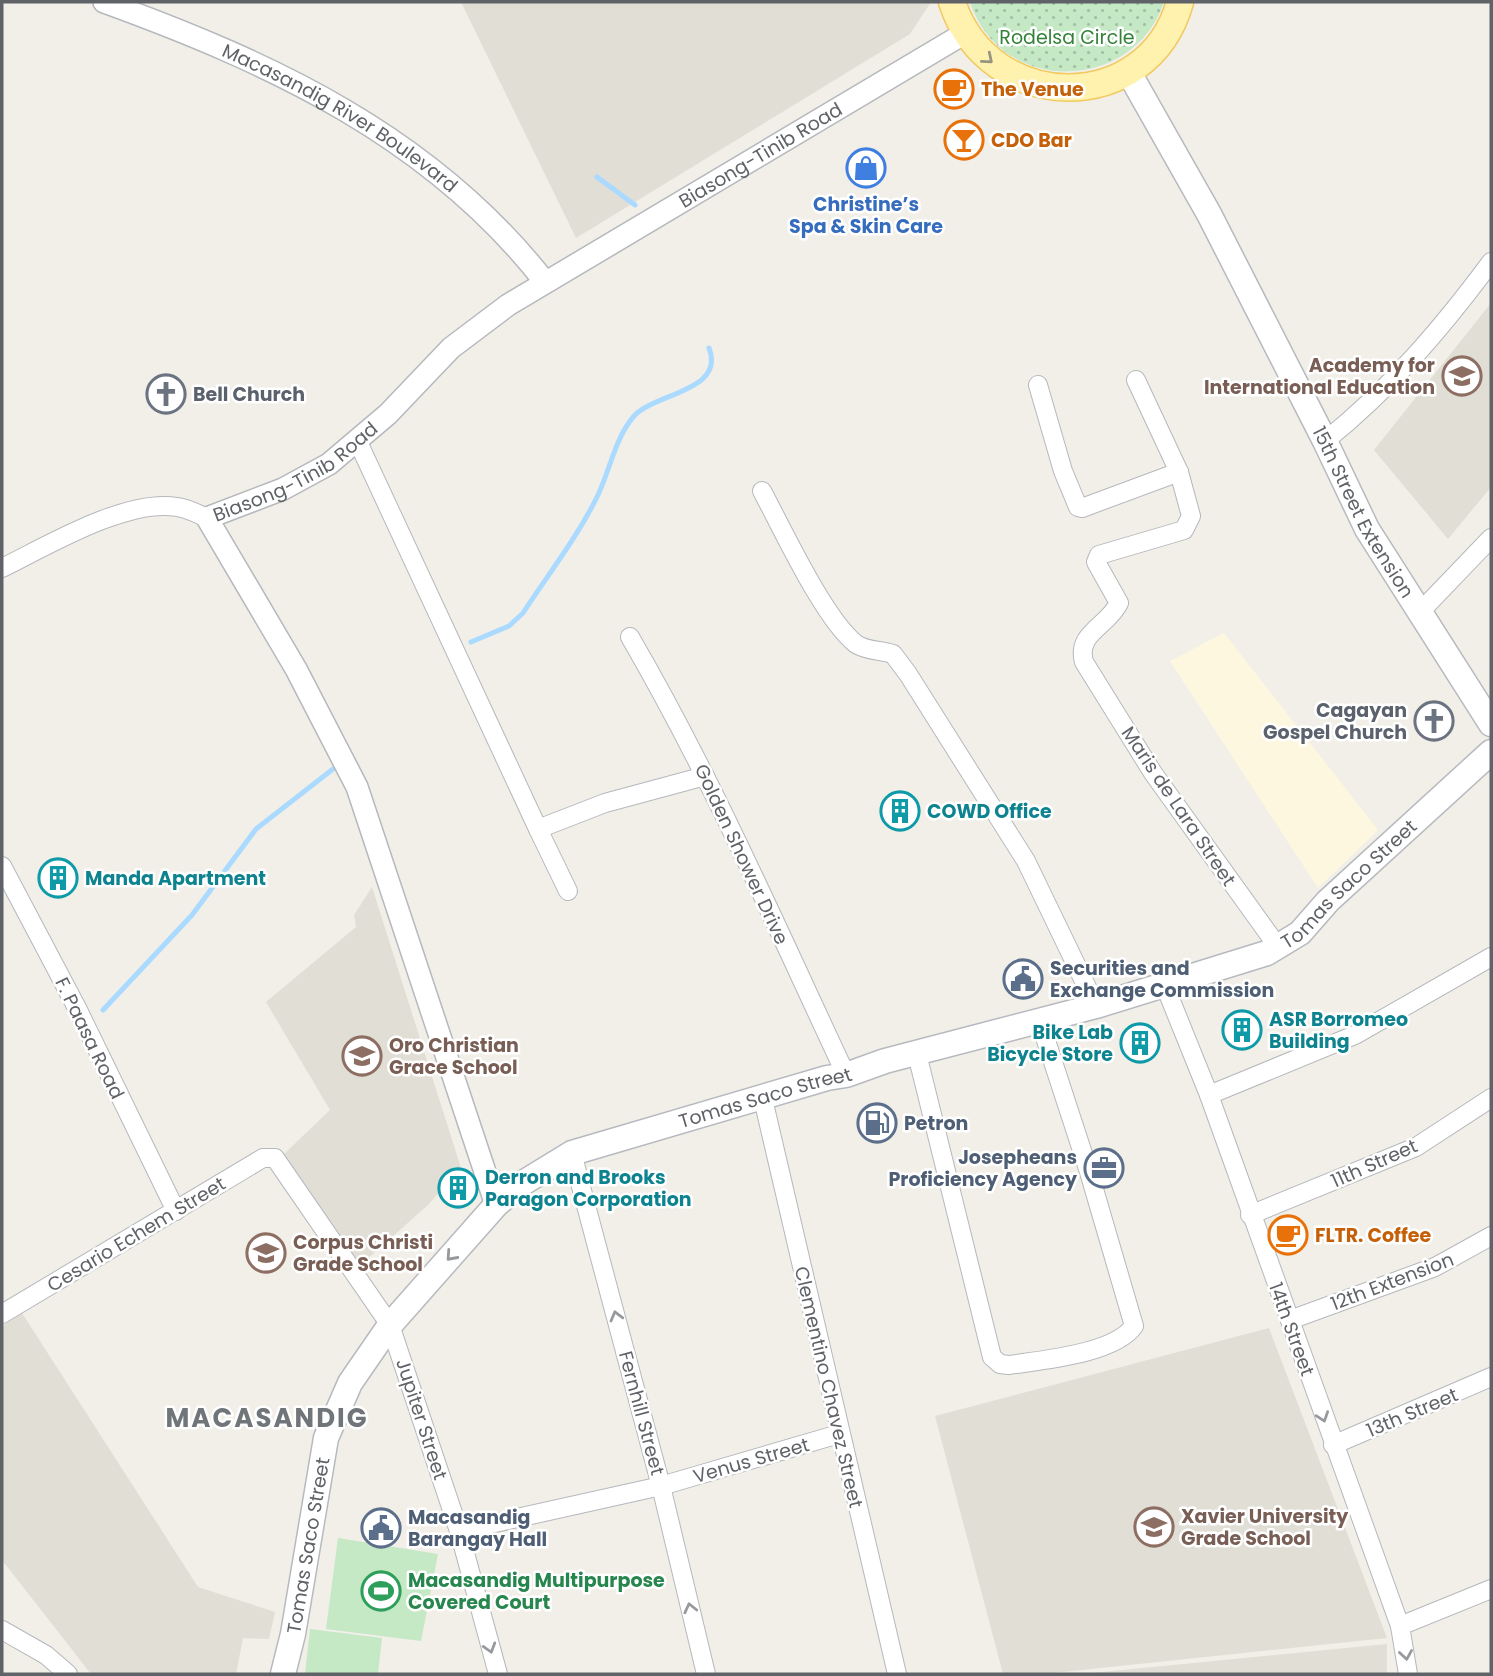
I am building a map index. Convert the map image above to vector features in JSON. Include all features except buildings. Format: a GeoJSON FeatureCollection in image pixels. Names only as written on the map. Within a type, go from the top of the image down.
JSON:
{"type":"FeatureCollection","features":[{"type":"Feature","properties":{"kind":"main road"},"geometry":{"type":"LineString","coordinates":[[952,2],[965,33],[993,64],[1045,86],[1081,87],[1099,84],[1128,71],[1160,40],[1170,26],[1180,2]]}},
{"type":"Feature","properties":{"kind":"main road","name":"15th Street Extension"},"geometry":{"type":"LineString","coordinates":[[1128,71],[1209,214],[1325,440],[1367,530],[1491,724]]}},
{"type":"Feature","properties":{"kind":"main road","name":"Tomas Saco Street"},"geometry":{"type":"LineString","coordinates":[[283,1674],[293,1634],[326,1438],[350,1383],[390,1325],[496,1205],[545,1167],[572,1153],[827,1078],[846,1075],[885,1061],[1039,1019],[1096,1006],[1247,961],[1278,947],[1300,933],[1328,901],[1491,751]]}},
{"type":"Feature","properties":{"kind":"street","name":"Macasandig River Boulevard"},"geometry":{"type":"LineString","coordinates":[[104,2],[231,51],[369,122],[465,196],[545,282]]}},
{"type":"Feature","properties":{"kind":"street","name":"Biasong-Tinib Road"},"geometry":{"type":"LineString","coordinates":[[496,1205],[358,787],[296,669],[207,518],[305,479],[358,442],[451,348],[508,305],[965,33]]}},
{"type":"Feature","properties":{"kind":"street"},"geometry":{"type":"LineString","coordinates":[[1325,440],[1372,402],[1440,330],[1491,262]]}},
{"type":"Feature","properties":{"kind":"street"},"geometry":{"type":"LineString","coordinates":[[1038,385],[1063,471],[1078,507],[1082,508],[1179,472],[1136,380]]}},
{"type":"Feature","properties":{"kind":"street"},"geometry":{"type":"LineString","coordinates":[[358,442],[568,891]]}},
{"type":"Feature","properties":{"kind":"street","name":"Maris de Lara Street"},"geometry":{"type":"LineString","coordinates":[[1179,472],[1191,516],[1184,530],[1099,555],[1096,562],[1119,603],[1083,642],[1081,650],[1084,662],[1153,773],[1278,947]]}},
{"type":"Feature","properties":{"kind":"street"},"geometry":{"type":"LineString","coordinates":[[762,491],[826,607],[857,645],[893,654],[899,661],[1026,861],[1096,1006]]}},
{"type":"Feature","properties":{"kind":"street"},"geometry":{"type":"LineString","coordinates":[[2,568],[103,519],[162,505],[179,507],[207,518]]}},
{"type":"Feature","properties":{"kind":"street"},"geometry":{"type":"LineString","coordinates":[[1420,612],[1491,538]]}},
{"type":"Feature","properties":{"kind":"street","name":"Golden Shower Drive"},"geometry":{"type":"LineString","coordinates":[[630,637],[705,776],[846,1075]]}},
{"type":"Feature","properties":{"kind":"street"},"geometry":{"type":"LineString","coordinates":[[538,829],[605,803],[705,776]]}},
{"type":"Feature","properties":{"kind":"street","name":"F. Paasa Road"},"geometry":{"type":"LineString","coordinates":[[2,866],[78,1010],[176,1211]]}},
{"type":"Feature","properties":{"kind":"street"},"geometry":{"type":"LineString","coordinates":[[1209,1095],[1354,1035],[1491,957]]}},
{"type":"Feature","properties":{"kind":"street","name":"14th Street"},"geometry":{"type":"LineString","coordinates":[[1165,986],[1209,1095],[1400,1626],[1408,1674]]}},
{"type":"Feature","properties":{"kind":"street"},"geometry":{"type":"LineString","coordinates":[[917,1054],[992,1357],[1000,1364],[1009,1365],[1059,1357],[1119,1340],[1134,1325],[1089,1172],[1039,1019]]}},
{"type":"Feature","properties":{"kind":"street","name":"11th Street"},"geometry":{"type":"LineString","coordinates":[[1250,1215],[1416,1147],[1491,1098]]}},
{"type":"Feature","properties":{"kind":"street","name":"Clementino Chavez Street"},"geometry":{"type":"LineString","coordinates":[[763,1099],[897,1674]]}},
{"type":"Feature","properties":{"kind":"street","name":"Fernhill Street"},"geometry":{"type":"LineString","coordinates":[[572,1153],[661,1486],[706,1674]]}},
{"type":"Feature","properties":{"kind":"street","name":"Cesario Echem Street"},"geometry":{"type":"LineString","coordinates":[[2,1314],[97,1255],[263,1158],[271,1156]]}},
{"type":"Feature","properties":{"kind":"street","name":"Jupiter Street"},"geometry":{"type":"LineString","coordinates":[[271,1156],[279,1163],[390,1325],[459,1531],[498,1674]]}},
{"type":"Feature","properties":{"kind":"street","name":"12th Extension"},"geometry":{"type":"LineString","coordinates":[[1290,1320],[1435,1267],[1491,1236]]}},
{"type":"Feature","properties":{"kind":"street","name":"13th Street"},"geometry":{"type":"LineString","coordinates":[[1333,1445],[1491,1377]]}},
{"type":"Feature","properties":{"kind":"street","name":"Venus Street"},"geometry":{"type":"LineString","coordinates":[[459,1531],[661,1486],[839,1434]]}},
{"type":"Feature","properties":{"kind":"street"},"geometry":{"type":"LineString","coordinates":[[1400,1626],[1491,1590]]}},
{"type":"Feature","properties":{"kind":"street"},"geometry":{"type":"LineString","coordinates":[[2,1630],[47,1655],[68,1674]]}},
{"type":"Feature","properties":{"kind":"shaded area"},"geometry":{"type":"Polygon","coordinates":[[[461,2],[931,2],[910,34],[576,238],[461,2]]]}},
{"type":"Feature","properties":{"kind":"shaded area","name":"Academy for International Education"},"geometry":{"type":"Polygon","coordinates":[[[1491,303],[1491,487],[1448,539],[1374,450],[1491,303]]]}},
{"type":"Feature","properties":{"kind":"shaded area"},"geometry":{"type":"Polygon","coordinates":[[[1224,633],[1378,830],[1318,888],[1170,661],[1224,633]]]}},
{"type":"Feature","properties":{"kind":"shaded area","name":"Oro Christian Grace School"},"geometry":{"type":"Polygon","coordinates":[[[372,887],[461,1168],[428,1205],[358,1267],[282,1156],[330,1110],[266,1002],[356,927],[354,915],[372,887]]]}},
{"type":"Feature","properties":{"kind":"shaded area"},"geometry":{"type":"Polygon","coordinates":[[[22,1313],[198,1587],[275,1612],[269,1639],[243,1638],[236,1674],[91,1674],[2,1560],[2,1326],[22,1313]]]}},
{"type":"Feature","properties":{"kind":"shaded area","name":"Xavier University Grade School"},"geometry":{"type":"Polygon","coordinates":[[[1269,1328],[1387,1638],[1044,1674],[1003,1674],[935,1416],[1269,1328]]]}},
{"type":"Feature","properties":{"kind":"shaded area"},"geometry":{"type":"Polygon","coordinates":[[[1387,1644],[1387,1674],[1082,1674],[1387,1644]]]}},
{"type":"Feature","properties":{"kind":"green space","name":"Rodelsa Circle"},"geometry":{"type":"Polygon","coordinates":[[[970,2],[1164,2],[1148,32],[1125,54],[1097,67],[1067,71],[1037,67],[1009,54],[986,33],[970,2]]]}},
{"type":"Feature","properties":{"kind":"green space","name":"Macasandig Multipurpose Covered Court"},"geometry":{"type":"Polygon","coordinates":[[[338,1538],[438,1554],[421,1641],[326,1629],[338,1538]]]}},
{"type":"Feature","properties":{"kind":"green space"},"geometry":{"type":"Polygon","coordinates":[[[310,1629],[382,1638],[378,1674],[305,1674],[310,1629]]]}},
{"type":"Feature","properties":{"kind":"waterway"},"geometry":{"type":"LineString","coordinates":[[597,177],[635,205]]}},
{"type":"Feature","properties":{"kind":"waterway"},"geometry":{"type":"LineString","coordinates":[[471,642],[509,626],[523,613],[588,514],[627,425],[644,408],[686,390],[707,374],[712,362],[709,348]]}},
{"type":"Feature","properties":{"kind":"waterway"},"geometry":{"type":"LineString","coordinates":[[103,1010],[192,915],[256,829],[333,769]]}},
{"type":"Feature","properties":{"kind":"place","name":"The Venue"},"geometry":{"type":"Point","coordinates":[954,89]}},
{"type":"Feature","properties":{"kind":"place","name":"CDO Bar"},"geometry":{"type":"Point","coordinates":[964,140]}},
{"type":"Feature","properties":{"kind":"place","name":"Christine’s Spa & Skin Care"},"geometry":{"type":"Point","coordinates":[866,168]}},
{"type":"Feature","properties":{"kind":"place","name":"Academy for International Education"},"geometry":{"type":"Point","coordinates":[1462,376]}},
{"type":"Feature","properties":{"kind":"place","name":"Bell Church"},"geometry":{"type":"Point","coordinates":[166,394]}},
{"type":"Feature","properties":{"kind":"place","name":"Cagayan Gospel Church"},"geometry":{"type":"Point","coordinates":[1434,721]}},
{"type":"Feature","properties":{"kind":"place","name":"COWD Office"},"geometry":{"type":"Point","coordinates":[900,811]}},
{"type":"Feature","properties":{"kind":"place","name":"Manda Apartment"},"geometry":{"type":"Point","coordinates":[58,878]}},
{"type":"Feature","properties":{"kind":"place","name":"Securities and Exchange Commission"},"geometry":{"type":"Point","coordinates":[1023,979]}},
{"type":"Feature","properties":{"kind":"place","name":"ASR Borromeo Building"},"geometry":{"type":"Point","coordinates":[1242,1030]}},
{"type":"Feature","properties":{"kind":"place","name":"Bike Lab Bicycle Store"},"geometry":{"type":"Point","coordinates":[1140,1043]}},
{"type":"Feature","properties":{"kind":"place","name":"Oro Christian Grace School"},"geometry":{"type":"Point","coordinates":[362,1056]}},
{"type":"Feature","properties":{"kind":"place","name":"Petron"},"geometry":{"type":"Point","coordinates":[877,1123]}},
{"type":"Feature","properties":{"kind":"place","name":"Josepheans Proficiency Agency"},"geometry":{"type":"Point","coordinates":[1104,1168]}},
{"type":"Feature","properties":{"kind":"place","name":"Derron and Brooks Paragon Corporation"},"geometry":{"type":"Point","coordinates":[458,1188]}},
{"type":"Feature","properties":{"kind":"place","name":"FLTR. Coffee"},"geometry":{"type":"Point","coordinates":[1288,1235]}},
{"type":"Feature","properties":{"kind":"place","name":"Corpus Christi Grade School"},"geometry":{"type":"Point","coordinates":[266,1253]}},
{"type":"Feature","properties":{"kind":"place","name":"Xavier University Grade School"},"geometry":{"type":"Point","coordinates":[1154,1527]}},
{"type":"Feature","properties":{"kind":"place","name":"Macasandig Barangay Hall"},"geometry":{"type":"Point","coordinates":[381,1528]}},
{"type":"Feature","properties":{"kind":"place","name":"Macasandig Multipurpose Covered Court"},"geometry":{"type":"Point","coordinates":[381,1591]}},
{"type":"Feature","properties":{"kind":"district","name":"MACASANDIG"},"geometry":{"type":"Point","coordinates":[267,1418]}}]}
